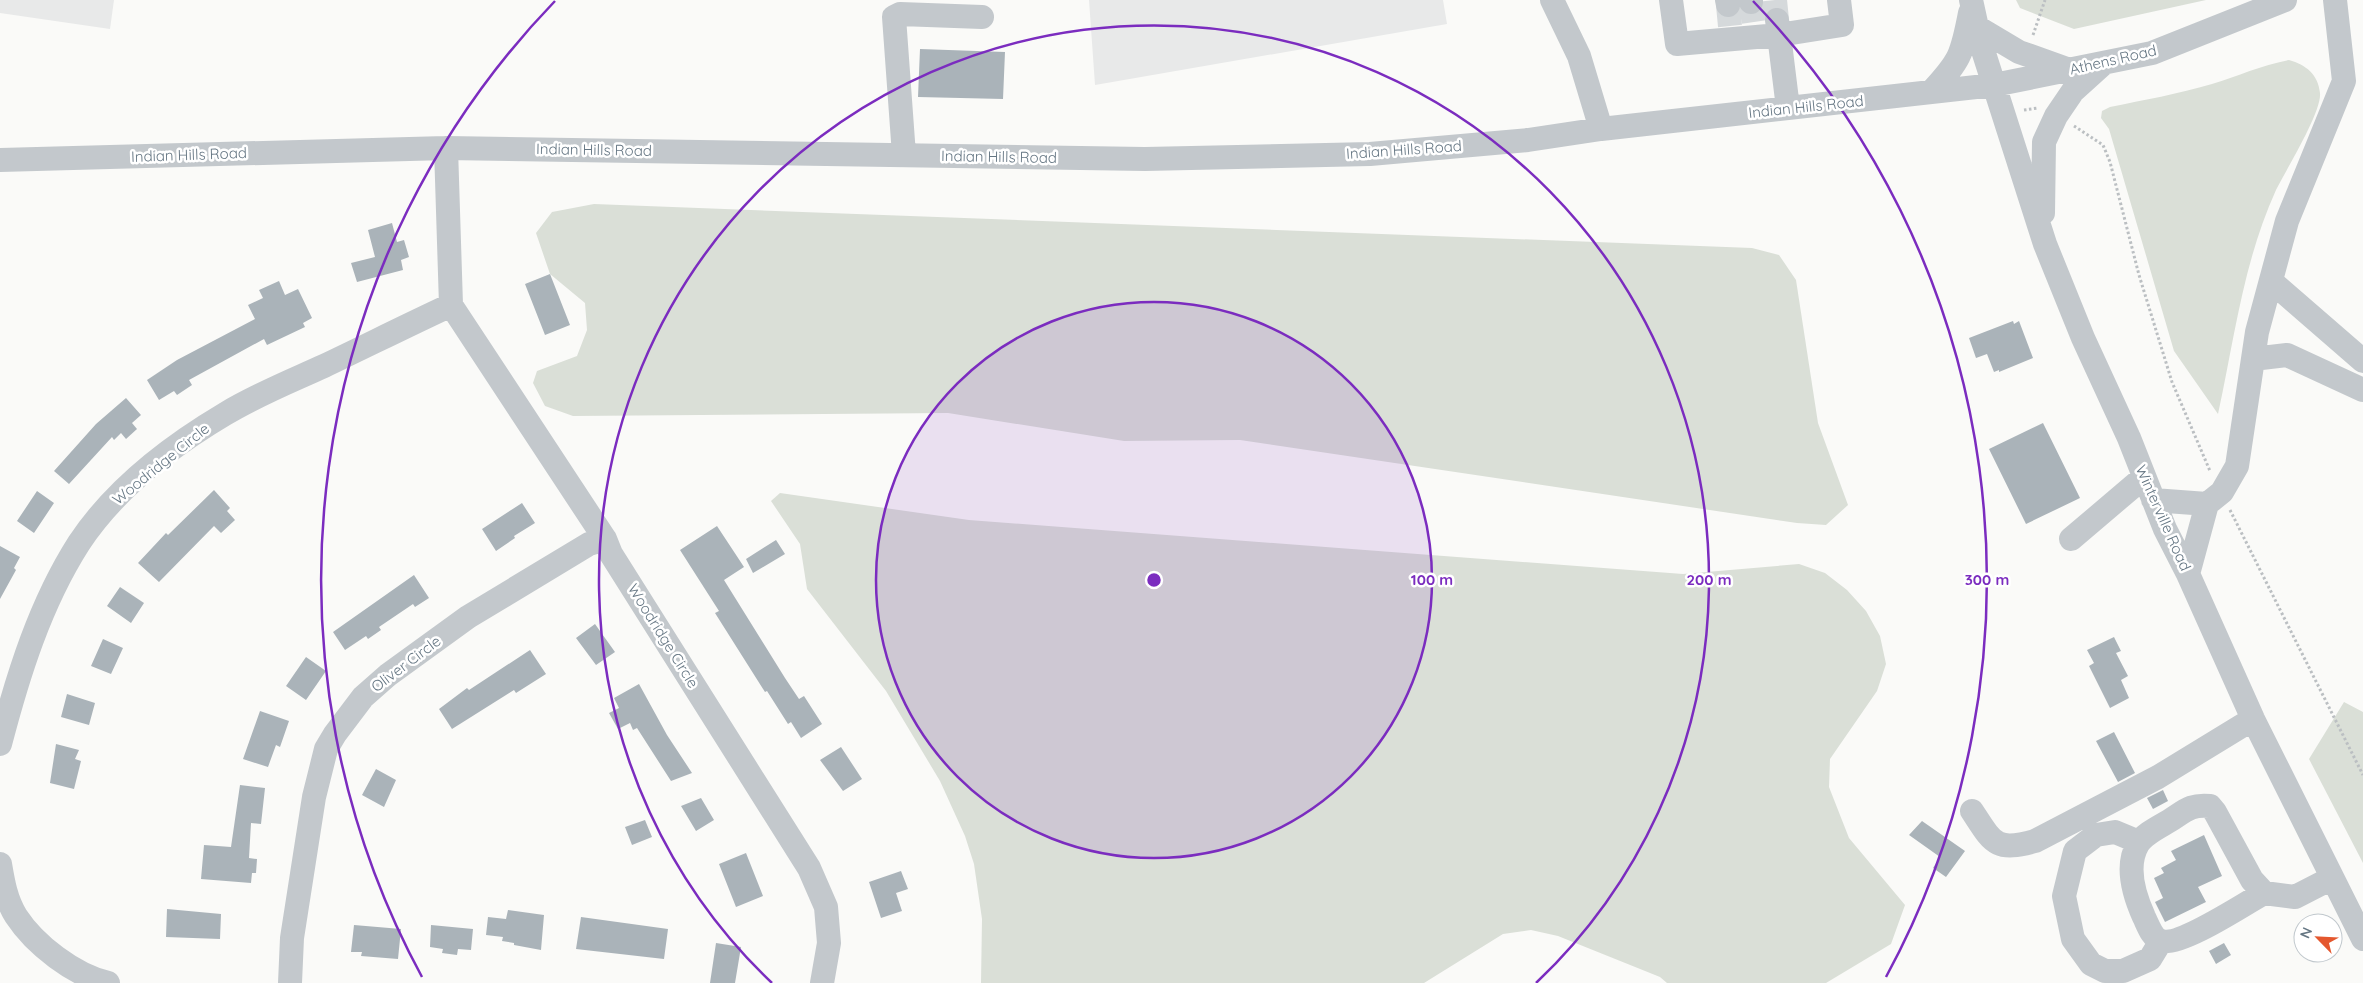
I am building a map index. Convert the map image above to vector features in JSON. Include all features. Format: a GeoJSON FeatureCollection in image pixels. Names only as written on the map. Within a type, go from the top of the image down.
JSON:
{"type":"FeatureCollection","features":[{"type":"Feature","properties":{"kind":"street"},"geometry":{"type":"LineString","coordinates":[[1552,0],[1579,56],[1601,130]]}},
{"type":"Feature","properties":{"kind":"street"},"geometry":{"type":"LineString","coordinates":[[1671,0],[1677,44],[1729,18],[1753,15],[1778,27],[1842,25],[1839,0]]}},
{"type":"Feature","properties":{"kind":"street","name":"Athens Road"},"geometry":{"type":"LineString","coordinates":[[1994,85],[2152,53],[2285,0]]}},
{"type":"Feature","properties":{"kind":"street"},"geometry":{"type":"LineString","coordinates":[[2188,574],[2219,506],[2222,492],[2236,466],[2257,332],[2287,221],[2344,81],[2335,0]]}},
{"type":"Feature","properties":{"kind":"street"},"geometry":{"type":"LineString","coordinates":[[1932,92],[1959,60],[1963,49],[1971,2]]}},
{"type":"Feature","properties":{"kind":"street","name":"Winterville Road"},"geometry":{"type":"LineString","coordinates":[[1971,2],[1994,85],[2045,244],[2082,338],[2165,529],[2188,574],[2253,719],[2363,939]]}},
{"type":"Feature","properties":{"kind":"street"},"geometry":{"type":"LineString","coordinates":[[904,155],[894,17],[900,14],[982,17]]}},
{"type":"Feature","properties":{"kind":"street"},"geometry":{"type":"LineString","coordinates":[[1778,27],[1788,108]]}},
{"type":"Feature","properties":{"kind":"street"},"geometry":{"type":"LineString","coordinates":[[1977,27],[2036,60],[2069,70]]}},
{"type":"Feature","properties":{"kind":"street"},"geometry":{"type":"LineString","coordinates":[[2045,244],[2042,199],[2044,142],[2056,116],[2073,91],[2106,62]]}},
{"type":"Feature","properties":{"kind":"street","name":"Indian Hills Road"},"geometry":{"type":"LineString","coordinates":[[0,160],[446,148],[1145,160],[1370,154],[1528,140],[1994,85]]}},
{"type":"Feature","properties":{"kind":"street"},"geometry":{"type":"LineString","coordinates":[[446,148],[451,306]]}},
{"type":"Feature","properties":{"kind":"street"},"geometry":{"type":"LineString","coordinates":[[2271,281],[2363,361]]}},
{"type":"Feature","properties":{"kind":"street","name":"Woodridge Circle"},"geometry":{"type":"LineString","coordinates":[[0,744],[19,672],[58,579],[79,543],[106,508],[181,444],[226,413],[451,306],[604,539],[610,554],[809,868],[826,907],[829,944],[822,983]]}},
{"type":"Feature","properties":{"kind":"street"},"geometry":{"type":"LineString","coordinates":[[2253,359],[2287,355],[2363,390]]}},
{"type":"Feature","properties":{"kind":"street"},"geometry":{"type":"LineString","coordinates":[[2071,539],[2144,477]]}},
{"type":"Feature","properties":{"kind":"street"},"geometry":{"type":"LineString","coordinates":[[2154,500],[2219,506]]}},
{"type":"Feature","properties":{"kind":"street","name":"Oliver Circle"},"geometry":{"type":"LineString","coordinates":[[290,983],[292,938],[311,814],[326,749],[335,734],[363,697],[396,669],[468,617],[589,544],[604,539]]}},
{"type":"Feature","properties":{"kind":"street"},"geometry":{"type":"LineString","coordinates":[[1972,811],[1990,839],[2003,846],[2015,847],[2035,841],[2158,776],[2253,719]]}},
{"type":"Feature","properties":{"kind":"street"},"geometry":{"type":"LineString","coordinates":[[2264,893],[2252,880],[2210,806],[2196,805],[2153,830],[2139,842],[2132,860],[2134,894],[2153,935],[2161,941],[2172,941],[2192,934],[2264,893],[2295,897],[2332,878]]}},
{"type":"Feature","properties":{"kind":"street"},"geometry":{"type":"LineString","coordinates":[[2139,842],[2115,832],[2096,835],[2076,851],[2064,896],[2073,939],[2091,964],[2105,970],[2123,971],[2150,960],[2161,941]]}},
{"type":"Feature","properties":{"kind":"street"},"geometry":{"type":"LineString","coordinates":[[0,864],[4,890],[16,915],[37,940],[62,960],[84,974],[108,983]]}},
{"type":"Feature","properties":{"kind":"path"},"geometry":{"type":"LineString","coordinates":[[2030,43],[2045,0]]}},
{"type":"Feature","properties":{"kind":"path"},"geometry":{"type":"LineString","coordinates":[[2021,110],[2038,108]]}},
{"type":"Feature","properties":{"kind":"path"},"geometry":{"type":"LineString","coordinates":[[2071,124],[2103,144],[2110,162],[2139,275],[2172,382],[2211,473]]}},
{"type":"Feature","properties":{"kind":"path"},"geometry":{"type":"LineString","coordinates":[[2219,506],[2363,776]]}},
{"type":"Feature","properties":{"kind":"shaded area"},"geometry":{"type":"Polygon","coordinates":[[[0,0],[114,0],[110,29],[0,13],[0,0]]]}},
{"type":"Feature","properties":{"kind":"shaded area"},"geometry":{"type":"Polygon","coordinates":[[[1089,0],[1443,0],[1447,24],[1095,85],[1089,0]]]}},
{"type":"Feature","properties":{"kind":"shaded area"},"geometry":{"type":"Polygon","coordinates":[[[2016,0],[2206,0],[2074,29],[2020,8],[2016,0]]]}},
{"type":"Feature","properties":{"kind":"shaded area"},"geometry":{"type":"Polygon","coordinates":[[[2289,60],[2306,68],[2314,76],[2319,86],[2319,102],[2310,127],[2276,190],[2255,245],[2241,300],[2218,414],[2174,351],[2109,129],[2101,118],[2102,111],[2110,107],[2199,88],[2289,60]]]}},
{"type":"Feature","properties":{"kind":"shaded area"},"geometry":{"type":"Polygon","coordinates":[[[594,204],[1752,248],[1779,255],[1796,280],[1818,423],[1848,505],[1826,525],[1797,523],[1240,440],[1124,441],[948,413],[573,416],[545,406],[533,383],[537,371],[577,356],[587,330],[585,303],[550,274],[536,233],[552,212],[594,204]]]}},
{"type":"Feature","properties":{"kind":"shaded area"},"geometry":{"type":"Polygon","coordinates":[[[780,493],[969,520],[1683,574],[1799,564],[1825,573],[1847,590],[1866,611],[1880,636],[1886,664],[1877,691],[1830,759],[1829,787],[1849,838],[1905,905],[1891,944],[1826,983],[1667,983],[1660,977],[1558,936],[1531,930],[1503,934],[1424,983],[981,983],[982,919],[974,864],[965,836],[940,781],[886,691],[807,589],[800,544],[771,501],[780,493]]]}},
{"type":"Feature","properties":{"kind":"shaded area"},"geometry":{"type":"Polygon","coordinates":[[[2344,702],[2363,712],[2363,863],[2309,759],[2344,702]]]}},
{"type":"Feature","properties":{"kind":"building"},"geometry":{"type":"Polygon","coordinates":[[[920,49],[1005,52],[1003,99],[918,97],[920,49]]]}},
{"type":"Feature","properties":{"kind":"building"},"geometry":{"type":"Polygon","coordinates":[[[392,223],[397,242],[404,240],[409,257],[401,260],[403,270],[357,282],[351,263],[375,257],[368,230],[392,223]]]}},
{"type":"Feature","properties":{"kind":"building"},"geometry":{"type":"Polygon","coordinates":[[[550,274],[570,325],[545,335],[525,284],[550,274]]]}},
{"type":"Feature","properties":{"kind":"building"},"geometry":{"type":"Polygon","coordinates":[[[279,281],[285,295],[298,289],[312,318],[303,323],[305,327],[267,345],[264,339],[189,380],[192,385],[177,395],[174,391],[159,400],[147,380],[177,360],[255,319],[248,305],[263,298],[259,290],[279,281]]]}},
{"type":"Feature","properties":{"kind":"building"},"geometry":{"type":"Polygon","coordinates":[[[2013,321],[2014,324],[2019,321],[2033,358],[1999,372],[1999,370],[1994,372],[1987,354],[1976,358],[1969,338],[2013,321]]]}},
{"type":"Feature","properties":{"kind":"building"},"geometry":{"type":"Polygon","coordinates":[[[126,398],[141,415],[132,423],[137,429],[126,439],[121,433],[114,440],[112,437],[69,484],[54,471],[96,424],[126,398]]]}},
{"type":"Feature","properties":{"kind":"building"},"geometry":{"type":"Polygon","coordinates":[[[2043,423],[2080,498],[2026,524],[1989,449],[2043,423]]]}},
{"type":"Feature","properties":{"kind":"building"},"geometry":{"type":"Polygon","coordinates":[[[214,490],[230,508],[227,511],[235,520],[221,533],[214,526],[159,582],[138,563],[166,533],[168,535],[214,490]]]}},
{"type":"Feature","properties":{"kind":"building"},"geometry":{"type":"Polygon","coordinates":[[[37,491],[54,503],[34,533],[17,521],[37,491]]]}},
{"type":"Feature","properties":{"kind":"building"},"geometry":{"type":"Polygon","coordinates":[[[522,503],[535,523],[514,536],[515,538],[496,551],[482,529],[522,503]]]}},
{"type":"Feature","properties":{"kind":"building"},"geometry":{"type":"Polygon","coordinates":[[[717,526],[744,567],[724,580],[799,699],[804,696],[822,724],[801,738],[791,722],[788,724],[767,691],[765,692],[715,613],[719,611],[680,550],[717,526]]]}},
{"type":"Feature","properties":{"kind":"building"},"geometry":{"type":"Polygon","coordinates":[[[776,540],[785,554],[753,573],[746,559],[776,540]]]}},
{"type":"Feature","properties":{"kind":"building"},"geometry":{"type":"Polygon","coordinates":[[[0,546],[20,557],[14,568],[16,570],[0,599],[0,546]]]}},
{"type":"Feature","properties":{"kind":"building"},"geometry":{"type":"Polygon","coordinates":[[[414,575],[429,598],[415,607],[413,604],[379,627],[381,630],[368,639],[366,636],[345,650],[333,632],[414,575]]]}},
{"type":"Feature","properties":{"kind":"building"},"geometry":{"type":"Polygon","coordinates":[[[120,587],[144,603],[131,623],[107,606],[120,587]]]}},
{"type":"Feature","properties":{"kind":"building"},"geometry":{"type":"Polygon","coordinates":[[[595,624],[615,652],[596,665],[576,638],[595,624]]]}},
{"type":"Feature","properties":{"kind":"building"},"geometry":{"type":"Polygon","coordinates":[[[2114,637],[2121,651],[2116,653],[2128,676],[2121,680],[2129,698],[2110,708],[2089,666],[2094,663],[2087,650],[2114,637]]]}},
{"type":"Feature","properties":{"kind":"building"},"geometry":{"type":"Polygon","coordinates":[[[103,639],[123,648],[111,674],[91,666],[103,639]]]}},
{"type":"Feature","properties":{"kind":"building"},"geometry":{"type":"Polygon","coordinates":[[[530,650],[546,674],[516,693],[514,690],[452,729],[439,709],[467,688],[469,690],[530,650]]]}},
{"type":"Feature","properties":{"kind":"building"},"geometry":{"type":"Polygon","coordinates":[[[306,657],[326,671],[306,700],[286,686],[306,657]]]}},
{"type":"Feature","properties":{"kind":"building"},"geometry":{"type":"Polygon","coordinates":[[[639,684],[667,735],[692,773],[671,781],[637,728],[633,730],[630,723],[618,729],[609,713],[619,708],[614,698],[639,684]]]}},
{"type":"Feature","properties":{"kind":"building"},"geometry":{"type":"Polygon","coordinates":[[[67,694],[95,703],[89,725],[61,717],[67,694]]]}},
{"type":"Feature","properties":{"kind":"building"},"geometry":{"type":"Polygon","coordinates":[[[260,711],[289,721],[280,747],[276,745],[268,767],[243,759],[260,711]]]}},
{"type":"Feature","properties":{"kind":"building"},"geometry":{"type":"Polygon","coordinates":[[[2114,732],[2135,773],[2118,782],[2096,741],[2114,732]]]}},
{"type":"Feature","properties":{"kind":"building"},"geometry":{"type":"Polygon","coordinates":[[[56,744],[79,750],[75,759],[81,761],[74,789],[50,783],[56,744]]]}},
{"type":"Feature","properties":{"kind":"building"},"geometry":{"type":"Polygon","coordinates":[[[841,747],[862,779],[843,791],[820,760],[841,747]]]}},
{"type":"Feature","properties":{"kind":"building"},"geometry":{"type":"Polygon","coordinates":[[[376,769],[396,780],[384,807],[362,795],[376,769]]]}},
{"type":"Feature","properties":{"kind":"building"},"geometry":{"type":"Polygon","coordinates":[[[240,785],[265,788],[261,824],[251,823],[249,858],[257,859],[256,873],[252,873],[251,883],[201,879],[204,845],[231,847],[240,785]]]}},
{"type":"Feature","properties":{"kind":"building"},"geometry":{"type":"Polygon","coordinates":[[[2163,790],[2168,801],[2153,809],[2147,798],[2163,790]]]}},
{"type":"Feature","properties":{"kind":"building"},"geometry":{"type":"Polygon","coordinates":[[[701,798],[714,820],[696,831],[681,806],[701,798]]]}},
{"type":"Feature","properties":{"kind":"building"},"geometry":{"type":"Polygon","coordinates":[[[645,820],[652,837],[632,845],[625,827],[645,820]]]}},
{"type":"Feature","properties":{"kind":"building"},"geometry":{"type":"Polygon","coordinates":[[[1922,821],[1965,851],[1946,877],[1933,868],[1940,857],[1909,835],[1922,821]]]}},
{"type":"Feature","properties":{"kind":"building"},"geometry":{"type":"Polygon","coordinates":[[[2204,835],[2222,876],[2198,887],[2206,902],[2165,922],[2155,902],[2163,898],[2154,878],[2164,873],[2161,868],[2176,860],[2171,851],[2204,835]]]}},
{"type":"Feature","properties":{"kind":"building"},"geometry":{"type":"Polygon","coordinates":[[[746,853],[763,896],[736,907],[719,864],[746,853]]]}},
{"type":"Feature","properties":{"kind":"building"},"geometry":{"type":"Polygon","coordinates":[[[901,871],[908,889],[896,893],[902,911],[881,918],[869,882],[901,871]]]}},
{"type":"Feature","properties":{"kind":"building"},"geometry":{"type":"Polygon","coordinates":[[[167,909],[221,914],[220,939],[166,937],[167,909]]]}},
{"type":"Feature","properties":{"kind":"building"},"geometry":{"type":"Polygon","coordinates":[[[508,910],[544,915],[541,950],[502,941],[503,937],[486,935],[488,917],[506,919],[508,910]]]}},
{"type":"Feature","properties":{"kind":"building"},"geometry":{"type":"Polygon","coordinates":[[[581,917],[668,929],[664,959],[576,949],[581,917]]]}},
{"type":"Feature","properties":{"kind":"building"},"geometry":{"type":"Polygon","coordinates":[[[354,925],[401,929],[398,959],[361,956],[362,952],[351,952],[354,925]]]}},
{"type":"Feature","properties":{"kind":"building"},"geometry":{"type":"Polygon","coordinates":[[[431,925],[473,929],[471,950],[458,949],[457,955],[442,953],[443,949],[430,947],[431,925]]]}},
{"type":"Feature","properties":{"kind":"building"},"geometry":{"type":"Polygon","coordinates":[[[716,943],[741,947],[735,983],[710,983],[716,943]]]}},
{"type":"Feature","properties":{"kind":"building"},"geometry":{"type":"Polygon","coordinates":[[[2224,943],[2231,955],[2216,964],[2209,951],[2224,943]]]}},
{"type":"Feature","properties":{"kind":"tunnel"},"geometry":{"type":"LineString","coordinates":[[1775,0],[1777,20]]}},
{"type":"Feature","properties":{"kind":"tunnel"},"geometry":{"type":"LineString","coordinates":[[1751,2],[1754,22]]}},
{"type":"Feature","properties":{"kind":"tunnel"},"geometry":{"type":"LineString","coordinates":[[1728,5],[1730,26]]}}]}
